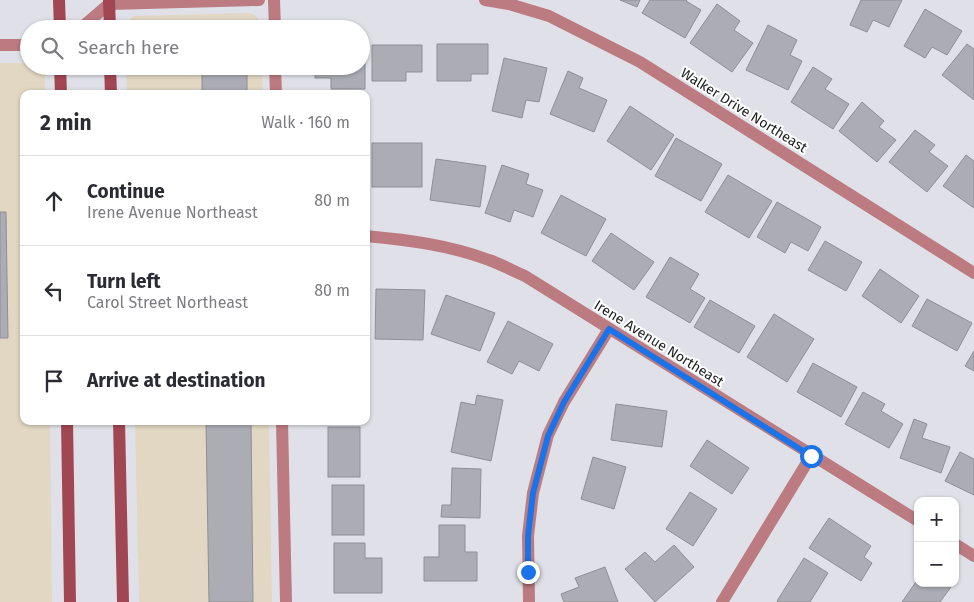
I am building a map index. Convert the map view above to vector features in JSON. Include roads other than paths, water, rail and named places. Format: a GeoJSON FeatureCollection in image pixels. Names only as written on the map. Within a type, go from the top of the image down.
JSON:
{"type":"FeatureCollection","features":[{"type":"Feature","properties":{"kind":"main road"},"geometry":{"type":"LineString","coordinates":[[59,0],[60,20]]}},
{"type":"Feature","properties":{"kind":"main road"},"geometry":{"type":"LineString","coordinates":[[109,2],[110,20]]}},
{"type":"Feature","properties":{"kind":"main road"},"geometry":{"type":"LineString","coordinates":[[60,75],[61,90]]}},
{"type":"Feature","properties":{"kind":"main road"},"geometry":{"type":"LineString","coordinates":[[110,75],[111,90]]}},
{"type":"Feature","properties":{"kind":"main road"},"geometry":{"type":"LineString","coordinates":[[67,425],[70,602]]}},
{"type":"Feature","properties":{"kind":"main road"},"geometry":{"type":"LineString","coordinates":[[118,425],[123,602]]}},
{"type":"Feature","properties":{"kind":"street"},"geometry":{"type":"LineString","coordinates":[[90,20],[109,2],[259,0]]}},
{"type":"Feature","properties":{"kind":"street"},"geometry":{"type":"LineString","coordinates":[[274,0],[275,20]]}},
{"type":"Feature","properties":{"kind":"street","name":"Walker Drive Northeast"},"geometry":{"type":"LineString","coordinates":[[485,0],[509,4],[549,16],[640,62],[974,273]]}},
{"type":"Feature","properties":{"kind":"street"},"geometry":{"type":"LineString","coordinates":[[0,45],[20,45]]}},
{"type":"Feature","properties":{"kind":"street"},"geometry":{"type":"LineString","coordinates":[[275,75],[276,90]]}},
{"type":"Feature","properties":{"kind":"street","name":"Irene Avenue Northeast"},"geometry":{"type":"LineString","coordinates":[[370,236],[410,240],[447,247],[490,260],[525,276],[914,519]]}},
{"type":"Feature","properties":{"kind":"street"},"geometry":{"type":"LineString","coordinates":[[529,602],[528,536],[533,493],[548,436],[564,402],[609,329]]}},
{"type":"Feature","properties":{"kind":"street"},"geometry":{"type":"LineString","coordinates":[[282,425],[286,602]]}},
{"type":"Feature","properties":{"kind":"street"},"geometry":{"type":"LineString","coordinates":[[722,602],[811,456]]}},
{"type":"Feature","properties":{"kind":"street"},"geometry":{"type":"LineString","coordinates":[[959,547],[974,556]]}}]}
